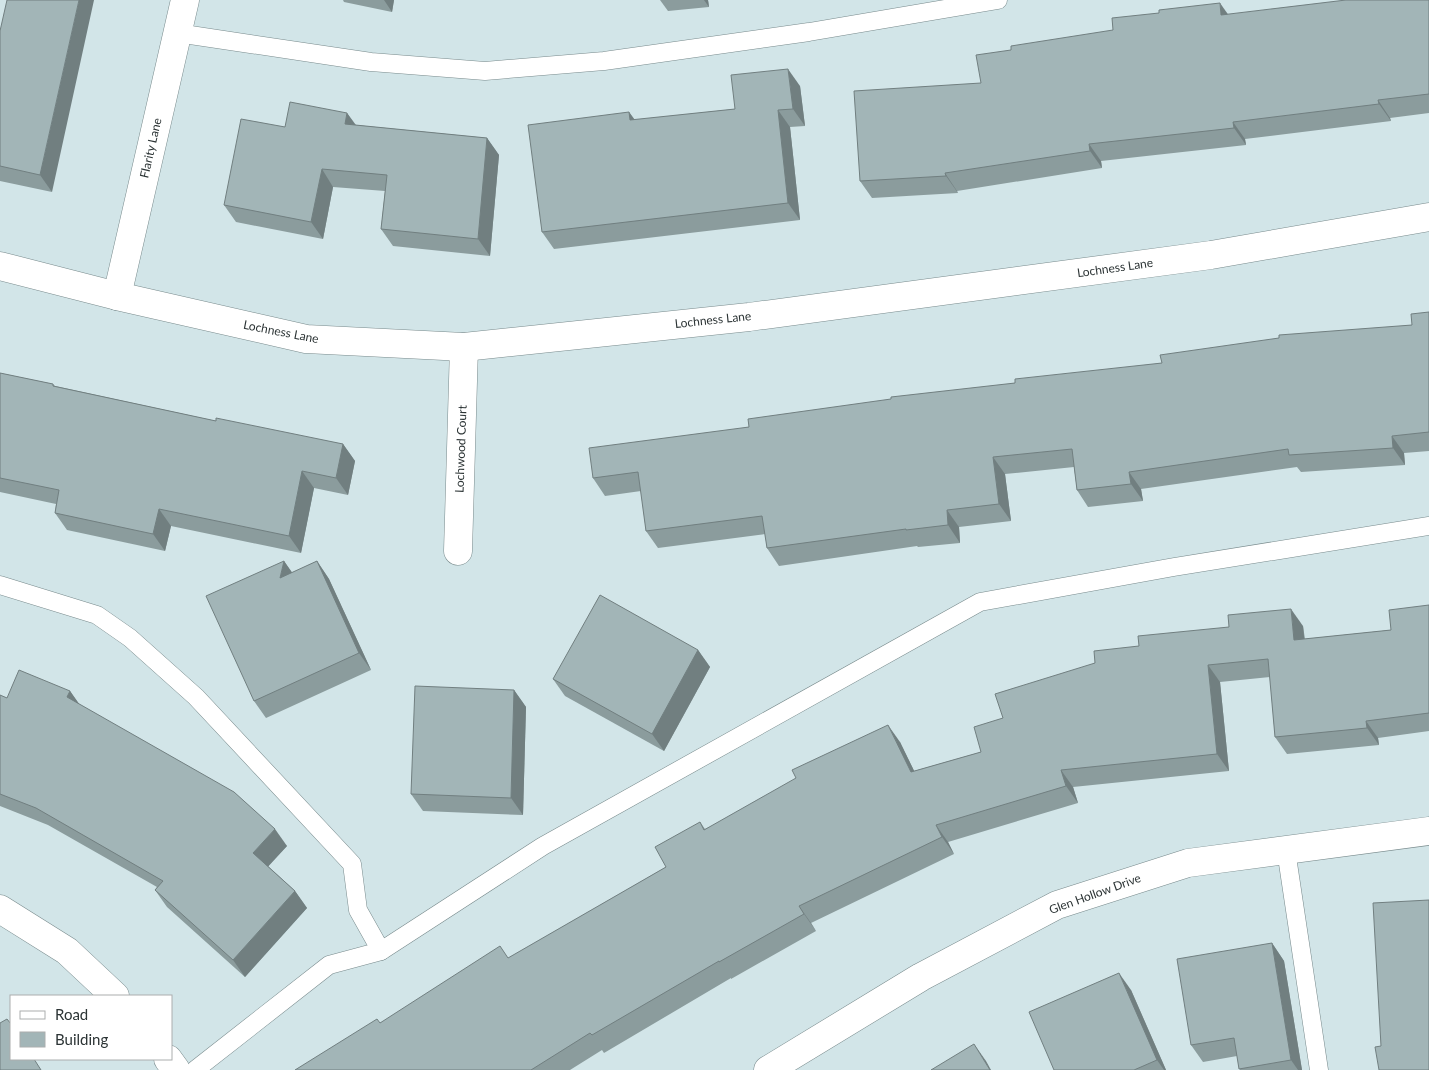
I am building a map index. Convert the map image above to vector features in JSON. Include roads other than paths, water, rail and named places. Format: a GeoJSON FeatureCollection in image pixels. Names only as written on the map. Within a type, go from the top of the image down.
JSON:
{"type":"FeatureCollection","features":[{"type":"Feature","properties":{"kind":"street","name":"Flarity Lane"},"geometry":{"type":"LineString","coordinates":[[117,296],[185,0]]}},
{"type":"Feature","properties":{"kind":"street","name":"Lochness Lane"},"geometry":{"type":"LineString","coordinates":[[0,266],[117,296],[306,339],[464,347],[749,317],[1201,256],[1429,217]]}},
{"type":"Feature","properties":{"kind":"street","name":"Lochwood Court"},"geometry":{"type":"LineString","coordinates":[[458,551],[464,347]]}},
{"type":"Feature","properties":{"kind":"street","name":"Glen Hollow Drive"},"geometry":{"type":"LineString","coordinates":[[768,1070],[921,978],[1058,905],[1188,862],[1429,831]]}},
{"type":"Feature","properties":{"kind":"street"},"geometry":{"type":"LineString","coordinates":[[0,909],[67,951],[113,995]]}},
{"type":"Feature","properties":{"kind":"lane"},"geometry":{"type":"LineString","coordinates":[[177,34],[371,62],[485,71],[604,61],[809,32],[998,0]]}},
{"type":"Feature","properties":{"kind":"lane"},"geometry":{"type":"LineString","coordinates":[[195,1070],[329,965],[381,951],[543,846],[980,602],[1174,567],[1429,526]]}},
{"type":"Feature","properties":{"kind":"lane"},"geometry":{"type":"LineString","coordinates":[[0,585],[97,616],[130,638],[196,697],[352,864],[358,910],[381,951]]}},
{"type":"Feature","properties":{"kind":"lane"},"geometry":{"type":"LineString","coordinates":[[1286,850],[1320,1070]]}}]}
